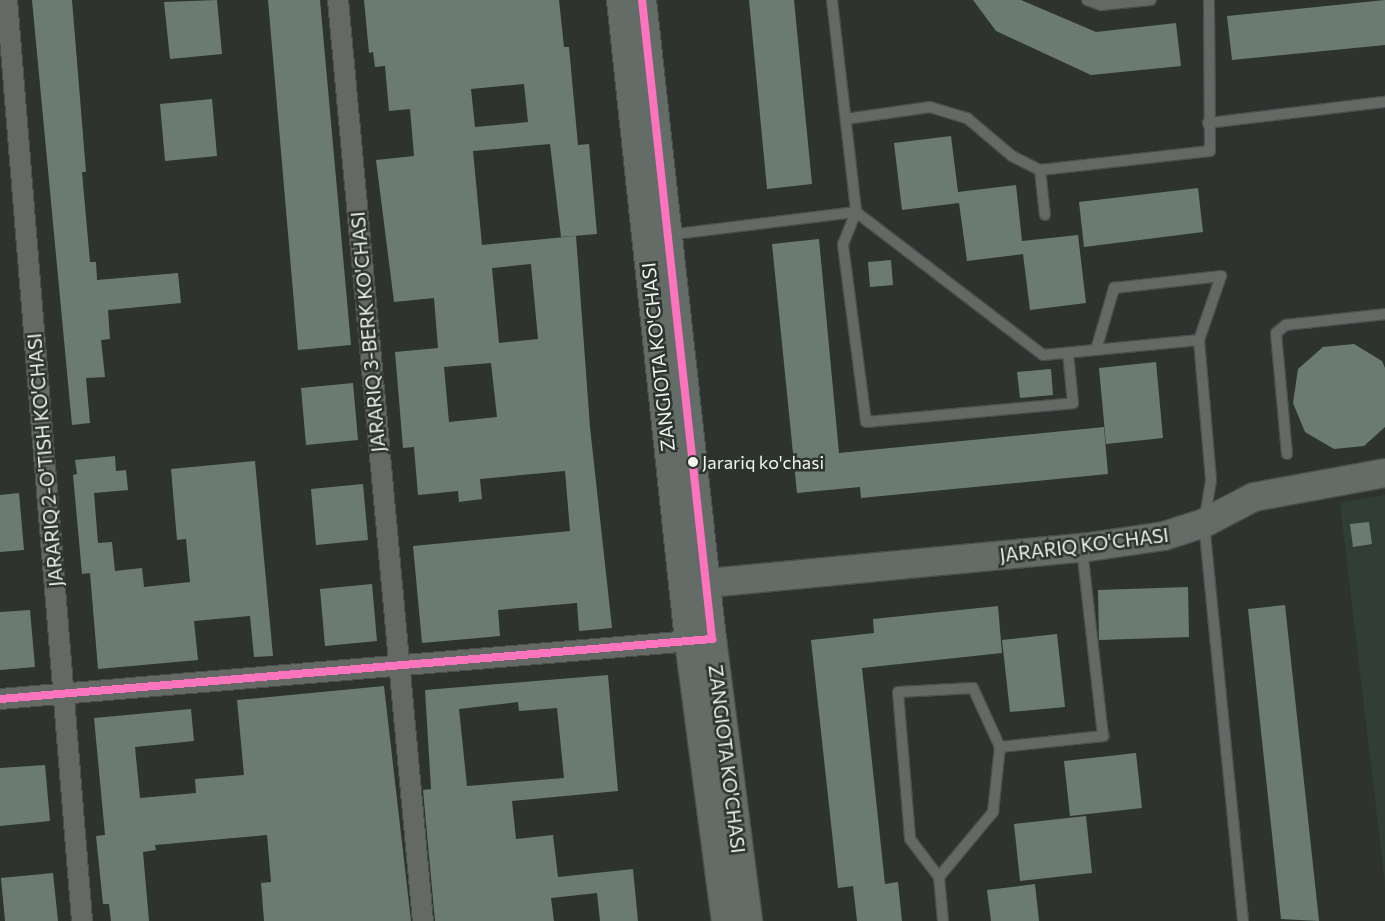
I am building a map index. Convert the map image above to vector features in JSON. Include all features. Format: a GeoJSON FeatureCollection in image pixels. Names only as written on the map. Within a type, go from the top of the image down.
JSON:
{"type":"FeatureCollection","features":[{"type":"Feature","properties":{"kind":"main road","name":"ZANGIOTA KO'CHASI"},"geometry":{"type":"LineString","coordinates":[[621,0],[656,236],[700,640],[726,921]]}},
{"type":"Feature","properties":{"kind":"main road","name":"ZANGIOTA KO'CHASI"},"geometry":{"type":"LineString","coordinates":[[642,0],[656,236]]}},
{"type":"Feature","properties":{"kind":"main road","name":"JARARIQ KO'CHASI"},"geometry":{"type":"LineString","coordinates":[[694,584],[1082,548],[1170,535],[1204,524],[1254,497],[1385,473]]}},
{"type":"Feature","properties":{"kind":"main road","name":"ZANGIOTA KO'CHASI"},"geometry":{"type":"LineString","coordinates":[[700,640],[748,921]]}},
{"type":"Feature","properties":{"kind":"street","name":"JARARIQ 2-O'TISH KO'CHASI"},"geometry":{"type":"LineString","coordinates":[[7,0],[82,921]]}},
{"type":"Feature","properties":{"kind":"street","name":"JARARIQ 3-BERK KO'CHASI"},"geometry":{"type":"LineString","coordinates":[[338,0],[422,921]]}},
{"type":"Feature","properties":{"kind":"street"},"geometry":{"type":"LineString","coordinates":[[0,699],[700,640]]}},
{"type":"Feature","properties":{"kind":"lane"},"geometry":{"type":"LineString","coordinates":[[832,0],[856,212],[843,245],[866,422],[1073,403],[1068,353]]}},
{"type":"Feature","properties":{"kind":"lane"},"geometry":{"type":"LineString","coordinates":[[1086,0],[1101,5],[1151,0]]}},
{"type":"Feature","properties":{"kind":"lane"},"geometry":{"type":"LineString","coordinates":[[846,119],[930,107],[967,118],[1012,156],[1040,170],[1210,151],[1208,123],[1209,0]]}},
{"type":"Feature","properties":{"kind":"lane"},"geometry":{"type":"LineString","coordinates":[[1208,123],[1385,102]]}},
{"type":"Feature","properties":{"kind":"lane"},"geometry":{"type":"LineString","coordinates":[[1040,170],[1045,215]]}},
{"type":"Feature","properties":{"kind":"lane"},"geometry":{"type":"LineString","coordinates":[[656,236],[856,212],[1043,355],[1198,340]]}},
{"type":"Feature","properties":{"kind":"lane"},"geometry":{"type":"LineString","coordinates":[[1096,350],[1114,288],[1221,276],[1198,340],[1211,480],[1204,524],[1243,921]]}},
{"type":"Feature","properties":{"kind":"lane"},"geometry":{"type":"LineString","coordinates":[[1287,454],[1276,333],[1286,325],[1385,314]]}},
{"type":"Feature","properties":{"kind":"lane"},"geometry":{"type":"LineString","coordinates":[[1000,747],[1103,736],[1082,548]]}},
{"type":"Feature","properties":{"kind":"lane"},"geometry":{"type":"LineString","coordinates":[[939,877],[993,812],[1000,747],[973,688],[898,692],[910,839],[939,877],[944,921]]}},
{"type":"Feature","properties":{"kind":"shaded area"},"geometry":{"type":"Polygon","coordinates":[[[1385,495],[1385,883],[1340,503],[1385,495]]]}},
{"type":"Feature","properties":{"kind":"building"},"geometry":{"type":"Polygon","coordinates":[[[32,0],[72,0],[86,172],[82,172],[90,262],[96,262],[97,280],[178,273],[181,303],[108,310],[110,339],[101,340],[105,377],[86,378],[90,423],[72,425],[32,0]]]}},
{"type":"Feature","properties":{"kind":"building"},"geometry":{"type":"Polygon","coordinates":[[[217,0],[222,54],[170,59],[164,2],[217,0]]]}},
{"type":"Feature","properties":{"kind":"building"},"geometry":{"type":"Polygon","coordinates":[[[268,0],[320,0],[351,345],[298,350],[268,0]]]}},
{"type":"Feature","properties":{"kind":"building"},"geometry":{"type":"Polygon","coordinates":[[[364,0],[559,0],[564,47],[569,47],[578,145],[589,144],[597,234],[561,237],[550,144],[473,151],[482,245],[576,236],[590,427],[612,628],[579,631],[577,603],[498,610],[500,636],[422,643],[413,546],[570,531],[565,471],[480,479],[482,499],[459,502],[458,491],[418,495],[414,447],[403,448],[395,352],[438,348],[434,298],[394,302],[376,160],[414,156],[410,109],[389,111],[385,66],[375,67],[373,52],[369,53],[364,0]],[[524,84],[471,89],[475,127],[528,122],[524,84]],[[531,264],[492,268],[499,343],[538,339],[531,264]],[[491,363],[444,367],[449,422],[497,417],[491,363]]]}},
{"type":"Feature","properties":{"kind":"building"},"geometry":{"type":"Polygon","coordinates":[[[749,0],[794,0],[812,184],[767,189],[749,0]]]}},
{"type":"Feature","properties":{"kind":"building"},"geometry":{"type":"Polygon","coordinates":[[[973,0],[1021,0],[1096,32],[1176,23],[1181,66],[1091,75],[996,31],[973,0]]]}},
{"type":"Feature","properties":{"kind":"building"},"geometry":{"type":"Polygon","coordinates":[[[1385,0],[1385,45],[1232,60],[1227,16],[1385,0]]]}},
{"type":"Feature","properties":{"kind":"building"},"geometry":{"type":"Polygon","coordinates":[[[212,99],[217,156],[165,161],[160,104],[212,99]]]}},
{"type":"Feature","properties":{"kind":"building"},"geometry":{"type":"Polygon","coordinates":[[[951,136],[958,192],[1016,185],[1022,241],[1078,235],[1086,303],[1030,310],[1023,254],[967,261],[959,203],[902,210],[894,143],[951,136]]]}},
{"type":"Feature","properties":{"kind":"building"},"geometry":{"type":"Polygon","coordinates":[[[1198,188],[1203,232],[1084,247],[1079,202],[1198,188]]]}},
{"type":"Feature","properties":{"kind":"building"},"geometry":{"type":"Polygon","coordinates":[[[819,239],[839,453],[1104,427],[1108,474],[861,498],[860,487],[797,493],[772,244],[819,239]]]}},
{"type":"Feature","properties":{"kind":"building"},"geometry":{"type":"Polygon","coordinates":[[[891,260],[893,285],[870,287],[868,262],[891,260]]]}},
{"type":"Feature","properties":{"kind":"building"},"geometry":{"type":"Polygon","coordinates":[[[1354,344],[1382,361],[1385,368],[1385,427],[1364,446],[1334,449],[1305,432],[1293,403],[1298,369],[1323,347],[1354,344]]]}},
{"type":"Feature","properties":{"kind":"building"},"geometry":{"type":"Polygon","coordinates":[[[1156,362],[1163,438],[1106,444],[1099,368],[1156,362]]]}},
{"type":"Feature","properties":{"kind":"building"},"geometry":{"type":"Polygon","coordinates":[[[1051,369],[1053,395],[1020,398],[1017,372],[1051,369]]]}},
{"type":"Feature","properties":{"kind":"building"},"geometry":{"type":"Polygon","coordinates":[[[353,383],[358,440],[306,445],[301,388],[353,383]]]}},
{"type":"Feature","properties":{"kind":"building"},"geometry":{"type":"Polygon","coordinates":[[[115,456],[116,471],[126,470],[128,490],[94,493],[98,543],[112,542],[115,571],[142,568],[144,587],[190,582],[186,539],[177,540],[171,469],[255,461],[273,656],[254,657],[250,616],[194,621],[198,660],[98,669],[90,573],[82,574],[73,475],[77,474],[75,460],[115,456]]]}},
{"type":"Feature","properties":{"kind":"building"},"geometry":{"type":"Polygon","coordinates":[[[363,484],[368,540],[316,545],[311,489],[363,484]]]}},
{"type":"Feature","properties":{"kind":"building"},"geometry":{"type":"Polygon","coordinates":[[[19,493],[24,550],[0,552],[0,495],[19,493]]]}},
{"type":"Feature","properties":{"kind":"building"},"geometry":{"type":"Polygon","coordinates":[[[1369,522],[1372,544],[1353,547],[1350,524],[1369,522]]]}},
{"type":"Feature","properties":{"kind":"building"},"geometry":{"type":"Polygon","coordinates":[[[372,584],[377,641],[325,646],[320,589],[372,584]]]}},
{"type":"Feature","properties":{"kind":"building"},"geometry":{"type":"Polygon","coordinates":[[[1188,587],[1189,637],[1099,640],[1098,590],[1188,587]]]}},
{"type":"Feature","properties":{"kind":"building"},"geometry":{"type":"Polygon","coordinates":[[[1285,605],[1319,921],[1281,919],[1248,609],[1285,605]]]}},
{"type":"Feature","properties":{"kind":"building"},"geometry":{"type":"Polygon","coordinates":[[[998,606],[1002,653],[862,668],[885,884],[898,882],[902,921],[857,921],[853,886],[838,888],[811,640],[874,633],[873,619],[998,606]]]}},
{"type":"Feature","properties":{"kind":"building"},"geometry":{"type":"Polygon","coordinates":[[[30,610],[35,667],[0,670],[0,612],[30,610]]]}},
{"type":"Feature","properties":{"kind":"building"},"geometry":{"type":"Polygon","coordinates":[[[1057,634],[1065,707],[1010,712],[1002,640],[1057,634]]]}},
{"type":"Feature","properties":{"kind":"building"},"geometry":{"type":"Polygon","coordinates":[[[608,675],[618,791],[512,801],[516,839],[553,835],[558,877],[633,869],[638,921],[600,921],[597,893],[551,898],[554,921],[435,921],[423,790],[431,789],[425,690],[608,675]],[[518,702],[459,709],[467,786],[564,778],[557,708],[519,711],[518,702]]]}},
{"type":"Feature","properties":{"kind":"building"},"geometry":{"type":"Polygon","coordinates":[[[384,686],[411,921],[264,921],[261,883],[271,882],[267,835],[155,845],[156,850],[143,852],[149,921],[111,921],[109,904],[103,904],[96,836],[105,835],[94,718],[191,709],[194,741],[135,747],[140,798],[196,793],[195,779],[244,775],[237,700],[384,686]]]}},
{"type":"Feature","properties":{"kind":"building"},"geometry":{"type":"Polygon","coordinates":[[[1136,753],[1142,808],[1070,816],[1064,761],[1136,753]]]}},
{"type":"Feature","properties":{"kind":"building"},"geometry":{"type":"Polygon","coordinates":[[[45,765],[50,821],[0,826],[0,768],[45,765]]]}},
{"type":"Feature","properties":{"kind":"building"},"geometry":{"type":"Polygon","coordinates":[[[1086,816],[1092,873],[1020,881],[1014,824],[1086,816]]]}},
{"type":"Feature","properties":{"kind":"building"},"geometry":{"type":"Polygon","coordinates":[[[53,873],[58,921],[5,921],[1,878],[53,873]]]}},
{"type":"Feature","properties":{"kind":"building"},"geometry":{"type":"Polygon","coordinates":[[[1035,884],[1039,921],[991,921],[987,890],[1035,884]]]}},
{"type":"Feature","properties":{"kind":"transit line"},"geometry":{"type":"LineString","coordinates":[[0,699],[712,639],[642,0]]}},
{"type":"Feature","properties":{"kind":"place","name":"Jarariq ko'chasi"},"geometry":{"type":"Point","coordinates":[693,462]}}]}
